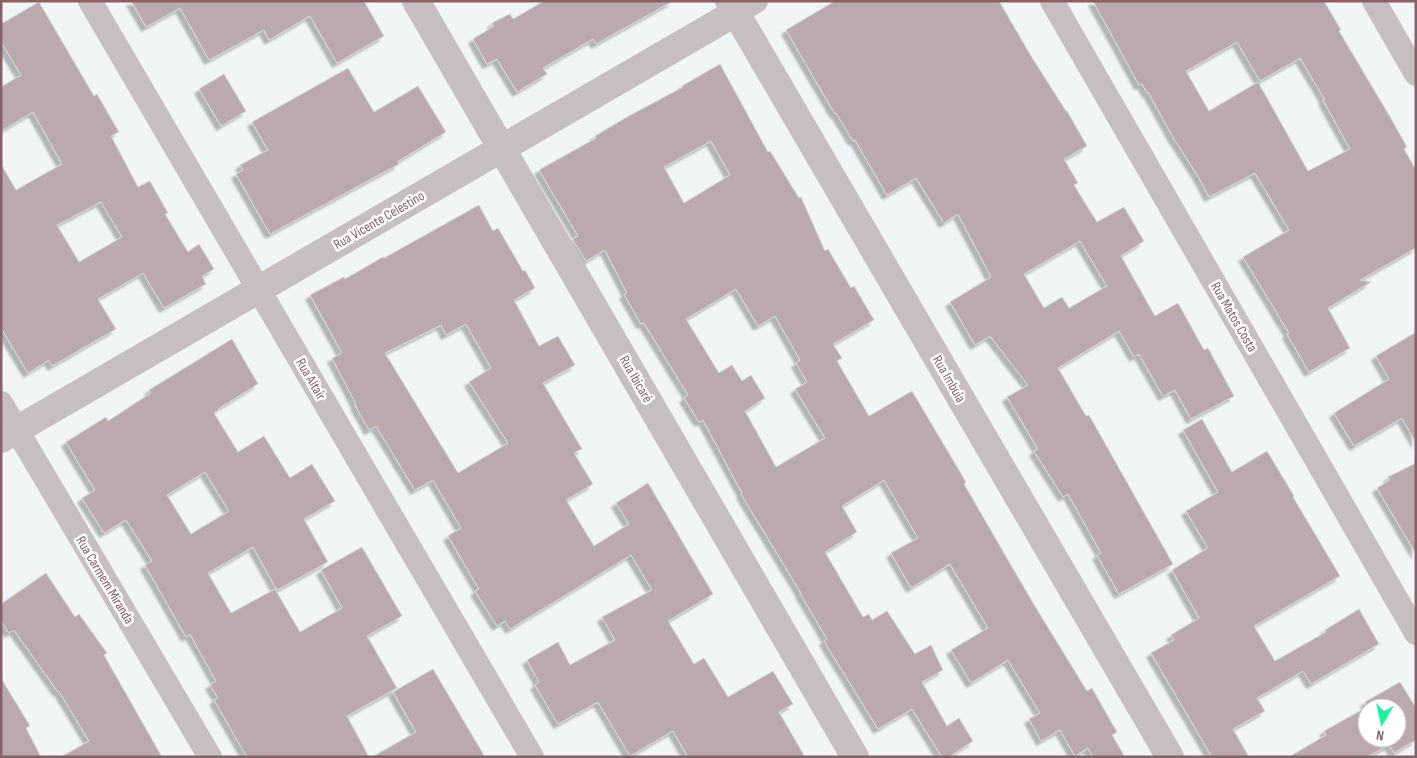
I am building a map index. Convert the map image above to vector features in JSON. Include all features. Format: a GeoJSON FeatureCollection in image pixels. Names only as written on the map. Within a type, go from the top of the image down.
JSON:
{"type":"FeatureCollection","features":[{"type":"Feature","properties":{"kind":"street","name":"Rua Altair"},"geometry":{"type":"LineString","coordinates":[[90,1],[532,757]]}},
{"type":"Feature","properties":{"kind":"street","name":"Rua Ibicaré"},"geometry":{"type":"LineString","coordinates":[[416,1],[855,757]]}},
{"type":"Feature","properties":{"kind":"street","name":"Rua Matos Costa"},"geometry":{"type":"LineString","coordinates":[[1052,1],[1416,633]]}},
{"type":"Feature","properties":{"kind":"street"},"geometry":{"type":"LineString","coordinates":[[1374,1],[1416,74]]}},
{"type":"Feature","properties":{"kind":"street","name":"Rua Vicente Celestino"},"geometry":{"type":"LineString","coordinates":[[9,435],[502,149],[740,5]]}},
{"type":"Feature","properties":{"kind":"street","name":"Rua Imbuia"},"geometry":{"type":"LineString","coordinates":[[740,5],[1170,757]]}},
{"type":"Feature","properties":{"kind":"street","name":"Rua Carmem Miranda"},"geometry":{"type":"LineString","coordinates":[[1,403],[9,435],[210,757]]}},
{"type":"Feature","properties":{"kind":"building"},"geometry":{"type":"Polygon","coordinates":[[[131,1],[364,1],[384,36],[337,63],[310,16],[269,40],[264,30],[209,60],[180,8],[146,27],[131,1]]]}},
{"type":"Feature","properties":{"kind":"building"},"geometry":{"type":"Polygon","coordinates":[[[544,1],[673,1],[596,44],[593,39],[543,68],[547,74],[517,92],[497,59],[487,64],[473,39],[494,26],[492,23],[510,14],[513,19],[544,1]]]}},
{"type":"Feature","properties":{"kind":"building"},"geometry":{"type":"Polygon","coordinates":[[[835,1],[999,1],[1087,146],[1064,159],[1078,183],[1074,185],[1097,222],[1124,207],[1144,241],[1121,256],[1155,316],[1178,303],[1204,350],[1208,348],[1234,396],[1191,419],[1175,390],[1163,396],[1139,354],[1134,357],[1119,331],[1058,368],[1086,416],[1089,415],[1173,564],[1119,594],[1097,555],[1101,553],[1068,494],[1063,497],[1034,451],[1038,449],[1007,397],[1028,385],[990,336],[975,345],[950,302],[991,277],[958,214],[944,223],[916,178],[887,195],[855,140],[853,141],[835,114],[786,30],[835,1]],[[1080,241],[1024,274],[1044,308],[1062,297],[1069,308],[1107,286],[1080,241]]]}},
{"type":"Feature","properties":{"kind":"building"},"geometry":{"type":"Polygon","coordinates":[[[1093,1],[1324,1],[1341,30],[1339,31],[1407,147],[1404,149],[1416,170],[1416,248],[1360,280],[1371,282],[1328,308],[1350,348],[1309,372],[1287,334],[1289,333],[1243,257],[1289,230],[1255,173],[1209,197],[1148,92],[1142,84],[1139,85],[1093,1]],[[1237,42],[1186,71],[1209,111],[1258,82],[1308,171],[1350,149],[1323,100],[1325,100],[1300,58],[1260,81],[1237,42]]]}},
{"type":"Feature","properties":{"kind":"building"},"geometry":{"type":"Polygon","coordinates":[[[39,2],[94,96],[97,94],[119,132],[111,136],[138,187],[150,181],[168,213],[165,214],[188,252],[199,244],[214,269],[202,276],[206,284],[164,308],[143,273],[98,299],[116,329],[52,366],[49,360],[28,373],[1,328],[1,164],[16,190],[62,164],[33,112],[1,131],[1,87],[21,75],[1,42],[1,24],[39,2]],[[101,202],[57,225],[79,262],[122,237],[101,202]]]}},
{"type":"Feature","properties":{"kind":"building"},"geometry":{"type":"Polygon","coordinates":[[[720,64],[768,152],[770,151],[799,198],[801,197],[825,251],[828,249],[851,288],[854,286],[874,320],[833,344],[842,358],[837,361],[869,416],[912,391],[966,482],[964,484],[1033,603],[1087,691],[1092,688],[1117,732],[1112,735],[1125,757],[1093,757],[1088,748],[1075,756],[1060,730],[1041,741],[1029,719],[1040,713],[1008,660],[971,683],[951,650],[988,628],[950,564],[911,588],[891,553],[918,538],[884,480],[842,506],[857,532],[825,552],[863,617],[869,614],[872,620],[887,611],[915,654],[931,645],[943,670],[922,682],[947,726],[959,718],[973,741],[949,757],[942,757],[912,709],[878,729],[824,641],[827,639],[741,494],[703,420],[699,422],[684,398],[688,395],[644,323],[641,324],[624,294],[627,293],[605,250],[586,261],[572,239],[578,236],[539,170],[720,64]],[[711,141],[664,167],[684,203],[730,175],[711,141]],[[736,289],[686,319],[719,373],[732,365],[742,381],[751,375],[765,398],[745,411],[776,467],[825,438],[795,389],[807,382],[796,363],[800,360],[775,316],[758,326],[736,289]]]}},
{"type":"Feature","properties":{"kind":"building"},"geometry":{"type":"Polygon","coordinates":[[[348,68],[374,112],[418,86],[446,132],[397,162],[399,164],[270,234],[236,174],[243,170],[240,165],[268,150],[252,122],[348,68]]]}},
{"type":"Feature","properties":{"kind":"building"},"geometry":{"type":"Polygon","coordinates":[[[224,74],[246,111],[221,126],[199,89],[224,74]]]}},
{"type":"Feature","properties":{"kind":"building"},"geometry":{"type":"Polygon","coordinates":[[[479,205],[493,231],[498,228],[535,288],[514,300],[539,346],[558,336],[575,365],[543,383],[582,449],[574,453],[593,484],[566,500],[594,546],[629,524],[616,503],[648,483],[713,594],[668,621],[694,664],[704,658],[728,697],[773,671],[793,704],[779,712],[805,757],[688,757],[673,731],[630,756],[598,702],[558,724],[535,685],[539,682],[527,660],[558,642],[570,665],[615,640],[602,617],[652,590],[631,555],[510,629],[505,621],[497,626],[475,591],[479,589],[448,536],[461,528],[433,480],[415,490],[376,426],[369,430],[332,358],[342,353],[310,295],[384,258],[479,205]],[[466,324],[446,335],[441,325],[385,353],[458,473],[508,443],[469,382],[491,368],[466,324]]]}},
{"type":"Feature","properties":{"kind":"building"},"geometry":{"type":"Polygon","coordinates":[[[1416,332],[1416,443],[1402,418],[1354,446],[1334,413],[1389,379],[1376,356],[1416,332]]]}},
{"type":"Feature","properties":{"kind":"building"},"geometry":{"type":"Polygon","coordinates":[[[232,339],[258,384],[214,413],[238,452],[264,436],[290,478],[312,464],[335,501],[304,519],[328,562],[277,590],[253,547],[208,573],[231,613],[275,589],[300,632],[342,608],[321,570],[362,547],[402,616],[367,636],[397,688],[347,716],[369,757],[247,757],[214,700],[218,698],[210,685],[216,681],[190,634],[186,637],[145,565],[152,561],[126,520],[104,533],[82,498],[95,490],[66,442],[106,417],[108,421],[151,393],[149,390],[232,339]],[[205,472],[167,495],[191,534],[229,511],[205,472]]]}},
{"type":"Feature","properties":{"kind":"building"},"geometry":{"type":"Polygon","coordinates":[[[1202,419],[1232,472],[1267,451],[1340,576],[1254,626],[1275,661],[1326,632],[1325,630],[1359,609],[1379,644],[1311,684],[1303,671],[1257,698],[1265,711],[1233,729],[1249,757],[1212,757],[1151,653],[1174,640],[1171,635],[1199,618],[1172,570],[1208,548],[1186,511],[1218,492],[1183,430],[1202,419]]]}},
{"type":"Feature","properties":{"kind":"building"},"geometry":{"type":"Polygon","coordinates":[[[1416,463],[1416,554],[1377,488],[1390,480],[1388,477],[1416,463]]]}},
{"type":"Feature","properties":{"kind":"building"},"geometry":{"type":"Polygon","coordinates":[[[46,573],[75,617],[79,614],[107,653],[104,655],[162,757],[61,757],[89,741],[59,691],[14,630],[9,633],[1,621],[1,604],[46,573]]]}},
{"type":"Feature","properties":{"kind":"building"},"geometry":{"type":"Polygon","coordinates":[[[433,669],[485,757],[372,757],[416,732],[393,692],[433,669]]]}},
{"type":"Feature","properties":{"kind":"building"},"geometry":{"type":"Polygon","coordinates":[[[1,678],[30,726],[26,728],[41,757],[1,757],[1,678]]]}},
{"type":"Feature","properties":{"kind":"building"},"geometry":{"type":"Polygon","coordinates":[[[1400,682],[1416,708],[1416,740],[1407,745],[1407,698],[1372,698],[1400,682]]]}},
{"type":"Feature","properties":{"kind":"building"},"geometry":{"type":"Polygon","coordinates":[[[1357,713],[1357,748],[1384,748],[1367,757],[1289,757],[1326,735],[1324,731],[1357,713]]]}},
{"type":"Feature","properties":{"kind":"building"},"geometry":{"type":"Polygon","coordinates":[[[1391,748],[1402,748],[1394,753],[1391,748]]]}}]}
